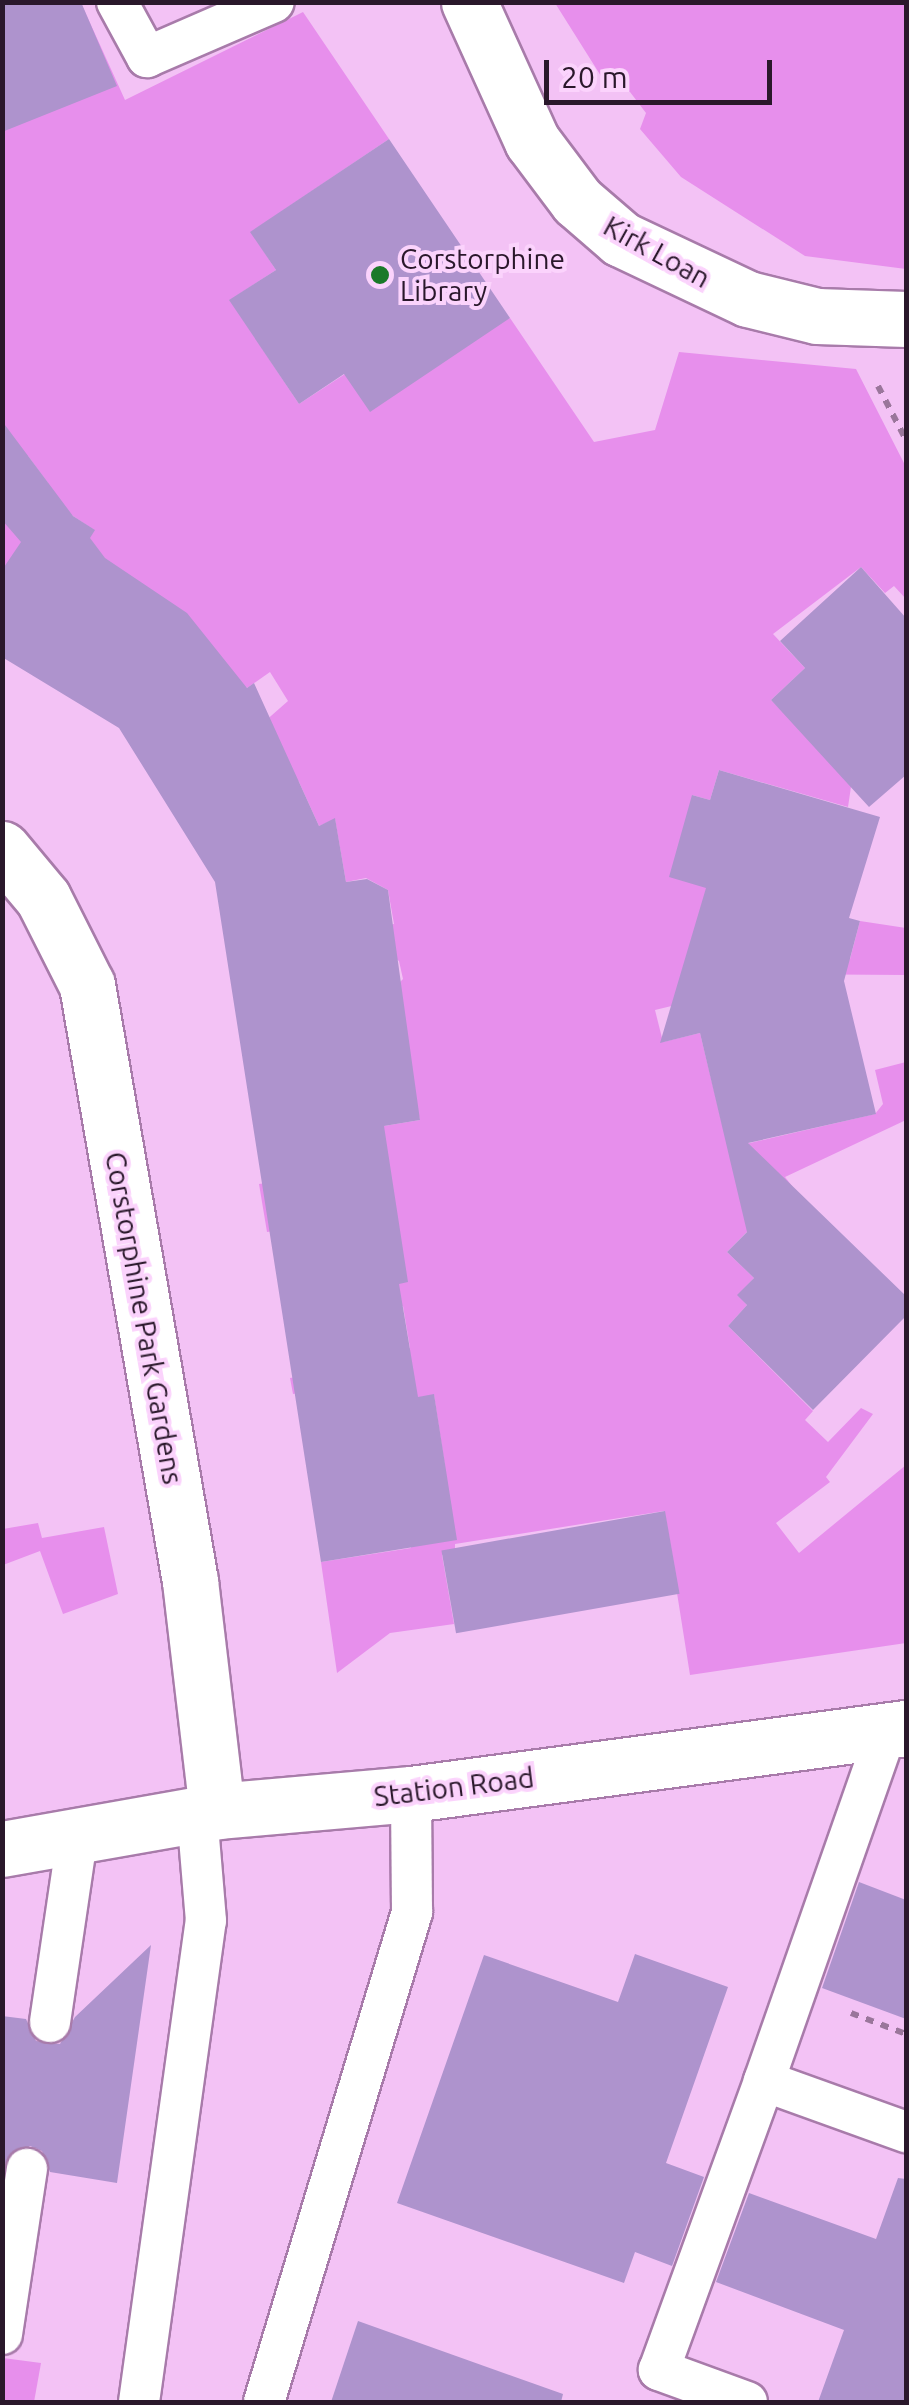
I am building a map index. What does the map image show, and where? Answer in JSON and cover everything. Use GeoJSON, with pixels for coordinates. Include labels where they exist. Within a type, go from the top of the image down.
{"type":"FeatureCollection","features":[{"type":"Feature","properties":{"kind":"street","name":"Kirk Loan"},"geometry":{"type":"LineString","coordinates":[[469,2],[532,141],[578,201],[621,239],[748,299],[817,316],[906,319]]}},
{"type":"Feature","properties":{"kind":"street","name":"Corstorphine Park Gardens"},"geometry":{"type":"LineString","coordinates":[[2,849],[43,898],[87,985],[190,1581],[207,1813]]}},
{"type":"Feature","properties":{"kind":"street","name":"Station Road"},"geometry":{"type":"LineString","coordinates":[[2,1849],[78,1832],[207,1813],[411,1794],[897,1729]]}},
{"type":"Feature","properties":{"kind":"lane"},"geometry":{"type":"LineString","coordinates":[[117,2],[147,57],[274,2]]}},
{"type":"Feature","properties":{"kind":"lane"},"geometry":{"type":"LineString","coordinates":[[748,2402],[659,2370],[897,1729]]}},
{"type":"Feature","properties":{"kind":"lane"},"geometry":{"type":"LineString","coordinates":[[264,2402],[412,1912],[411,1794]]}},
{"type":"Feature","properties":{"kind":"lane"},"geometry":{"type":"LineString","coordinates":[[139,2402],[206,1921],[207,1813]]}},
{"type":"Feature","properties":{"kind":"lane"},"geometry":{"type":"LineString","coordinates":[[50,2022],[78,1832]]}},
{"type":"Feature","properties":{"kind":"lane"},"geometry":{"type":"LineString","coordinates":[[764,2081],[906,2132]]}},
{"type":"Feature","properties":{"kind":"lane"},"geometry":{"type":"LineString","coordinates":[[2,2334],[27,2169]]}},
{"type":"Feature","properties":{"kind":"shaded area"},"geometry":{"type":"Polygon","coordinates":[[[81,3],[125,100],[303,12],[389,139],[251,232],[276,270],[230,300],[299,404],[345,374],[510,318],[594,442],[655,430],[679,352],[856,369],[906,467],[906,599],[894,586],[885,593],[861,567],[773,634],[805,668],[771,700],[852,780],[848,807],[719,770],[710,800],[692,795],[706,888],[850,959],[860,921],[906,928],[906,975],[748,974],[746,988],[655,1010],[663,1042],[700,1033],[728,1148],[875,1114],[883,1104],[875,1070],[906,1062],[906,1120],[785,1177],[792,1186],[727,1252],[754,1278],[738,1295],[747,1305],[728,1326],[813,1411],[805,1420],[828,1442],[861,1408],[873,1414],[826,1477],[830,1482],[776,1523],[799,1553],[906,1465],[906,1643],[690,1675],[664,1511],[455,1544],[455,1553],[442,1555],[454,1624],[390,1633],[337,1673],[321,1562],[411,1548],[401,1475],[445,1467],[434,1395],[389,1402],[386,1380],[293,1394],[290,1378],[379,1364],[410,1348],[403,1306],[372,1311],[396,1212],[267,1232],[259,1184],[364,1167],[360,1130],[420,1120],[389,993],[403,979],[399,961],[353,930],[394,924],[388,890],[366,878],[346,882],[335,819],[319,826],[299,782],[255,730],[288,701],[270,672],[247,688],[70,569],[94,530],[49,500],[3,572],[3,520],[48,483],[28,456],[3,476],[2,17],[81,3]]]}},
{"type":"Feature","properties":{"kind":"shaded area"},"geometry":{"type":"Polygon","coordinates":[[[555,3],[906,3],[906,269],[805,256],[681,177],[640,129],[646,113],[630,92],[611,92],[555,3]]]}},
{"type":"Feature","properties":{"kind":"shaded area"},"geometry":{"type":"Polygon","coordinates":[[[38,1523],[42,1538],[104,1527],[118,1594],[63,1614],[40,1551],[3,1565],[3,1529],[38,1523]]]}},
{"type":"Feature","properties":{"kind":"shaded area"},"geometry":{"type":"Polygon","coordinates":[[[3,2358],[41,2363],[34,2402],[3,2402],[3,2358]]]}},
{"type":"Feature","properties":{"kind":"building"},"geometry":{"type":"Polygon","coordinates":[[[2,2],[81,2],[117,86],[2,132],[2,2]]]}},
{"type":"Feature","properties":{"kind":"building"},"geometry":{"type":"Polygon","coordinates":[[[389,139],[510,318],[370,412],[344,374],[299,404],[229,300],[276,270],[250,232],[389,139]]]}},
{"type":"Feature","properties":{"kind":"building"},"geometry":{"type":"Polygon","coordinates":[[[2,421],[73,516],[95,530],[90,538],[105,558],[187,613],[247,688],[254,683],[319,826],[335,818],[346,882],[367,879],[388,890],[420,1120],[384,1126],[408,1282],[399,1284],[418,1397],[434,1394],[457,1540],[321,1562],[215,882],[119,728],[2,657],[2,570],[21,542],[2,520],[2,421]]]}},
{"type":"Feature","properties":{"kind":"building"},"geometry":{"type":"Polygon","coordinates":[[[861,567],[906,618],[906,775],[869,807],[771,700],[805,668],[780,641],[861,567]]]}},
{"type":"Feature","properties":{"kind":"building"},"geometry":{"type":"Polygon","coordinates":[[[719,770],[880,817],[849,918],[860,921],[844,981],[876,1114],[748,1143],[906,1296],[906,1316],[813,1410],[728,1326],[747,1305],[737,1295],[754,1278],[727,1252],[747,1232],[700,1033],[660,1043],[706,888],[669,877],[692,795],[710,800],[719,770]]]}},
{"type":"Feature","properties":{"kind":"building"},"geometry":{"type":"Polygon","coordinates":[[[665,1511],[680,1594],[456,1633],[441,1550],[665,1511]]]}},
{"type":"Feature","properties":{"kind":"building"},"geometry":{"type":"Polygon","coordinates":[[[859,1882],[906,1900],[906,2019],[822,1988],[859,1882]]]}},
{"type":"Feature","properties":{"kind":"building"},"geometry":{"type":"Polygon","coordinates":[[[151,1945],[117,2183],[50,2172],[42,2151],[30,2146],[2,2166],[2,2016],[26,2019],[36,2041],[60,2044],[75,2017],[151,1945]]]}},
{"type":"Feature","properties":{"kind":"building"},"geometry":{"type":"Polygon","coordinates":[[[635,1954],[728,1987],[666,2163],[704,2177],[672,2266],[635,2252],[624,2283],[397,2203],[484,1955],[618,2002],[635,1954]]]}},
{"type":"Feature","properties":{"kind":"building"},"geometry":{"type":"Polygon","coordinates":[[[898,2178],[906,2179],[906,2402],[818,2402],[844,2330],[716,2282],[749,2193],[876,2239],[898,2178]]]}},
{"type":"Feature","properties":{"kind":"building"},"geometry":{"type":"Polygon","coordinates":[[[358,2321],[563,2394],[561,2402],[331,2402],[358,2321]]]}},
{"type":"Feature","properties":{"kind":"place","name":"Corstorphine Library"},"geometry":{"type":"Point","coordinates":[380,275]}}]}
